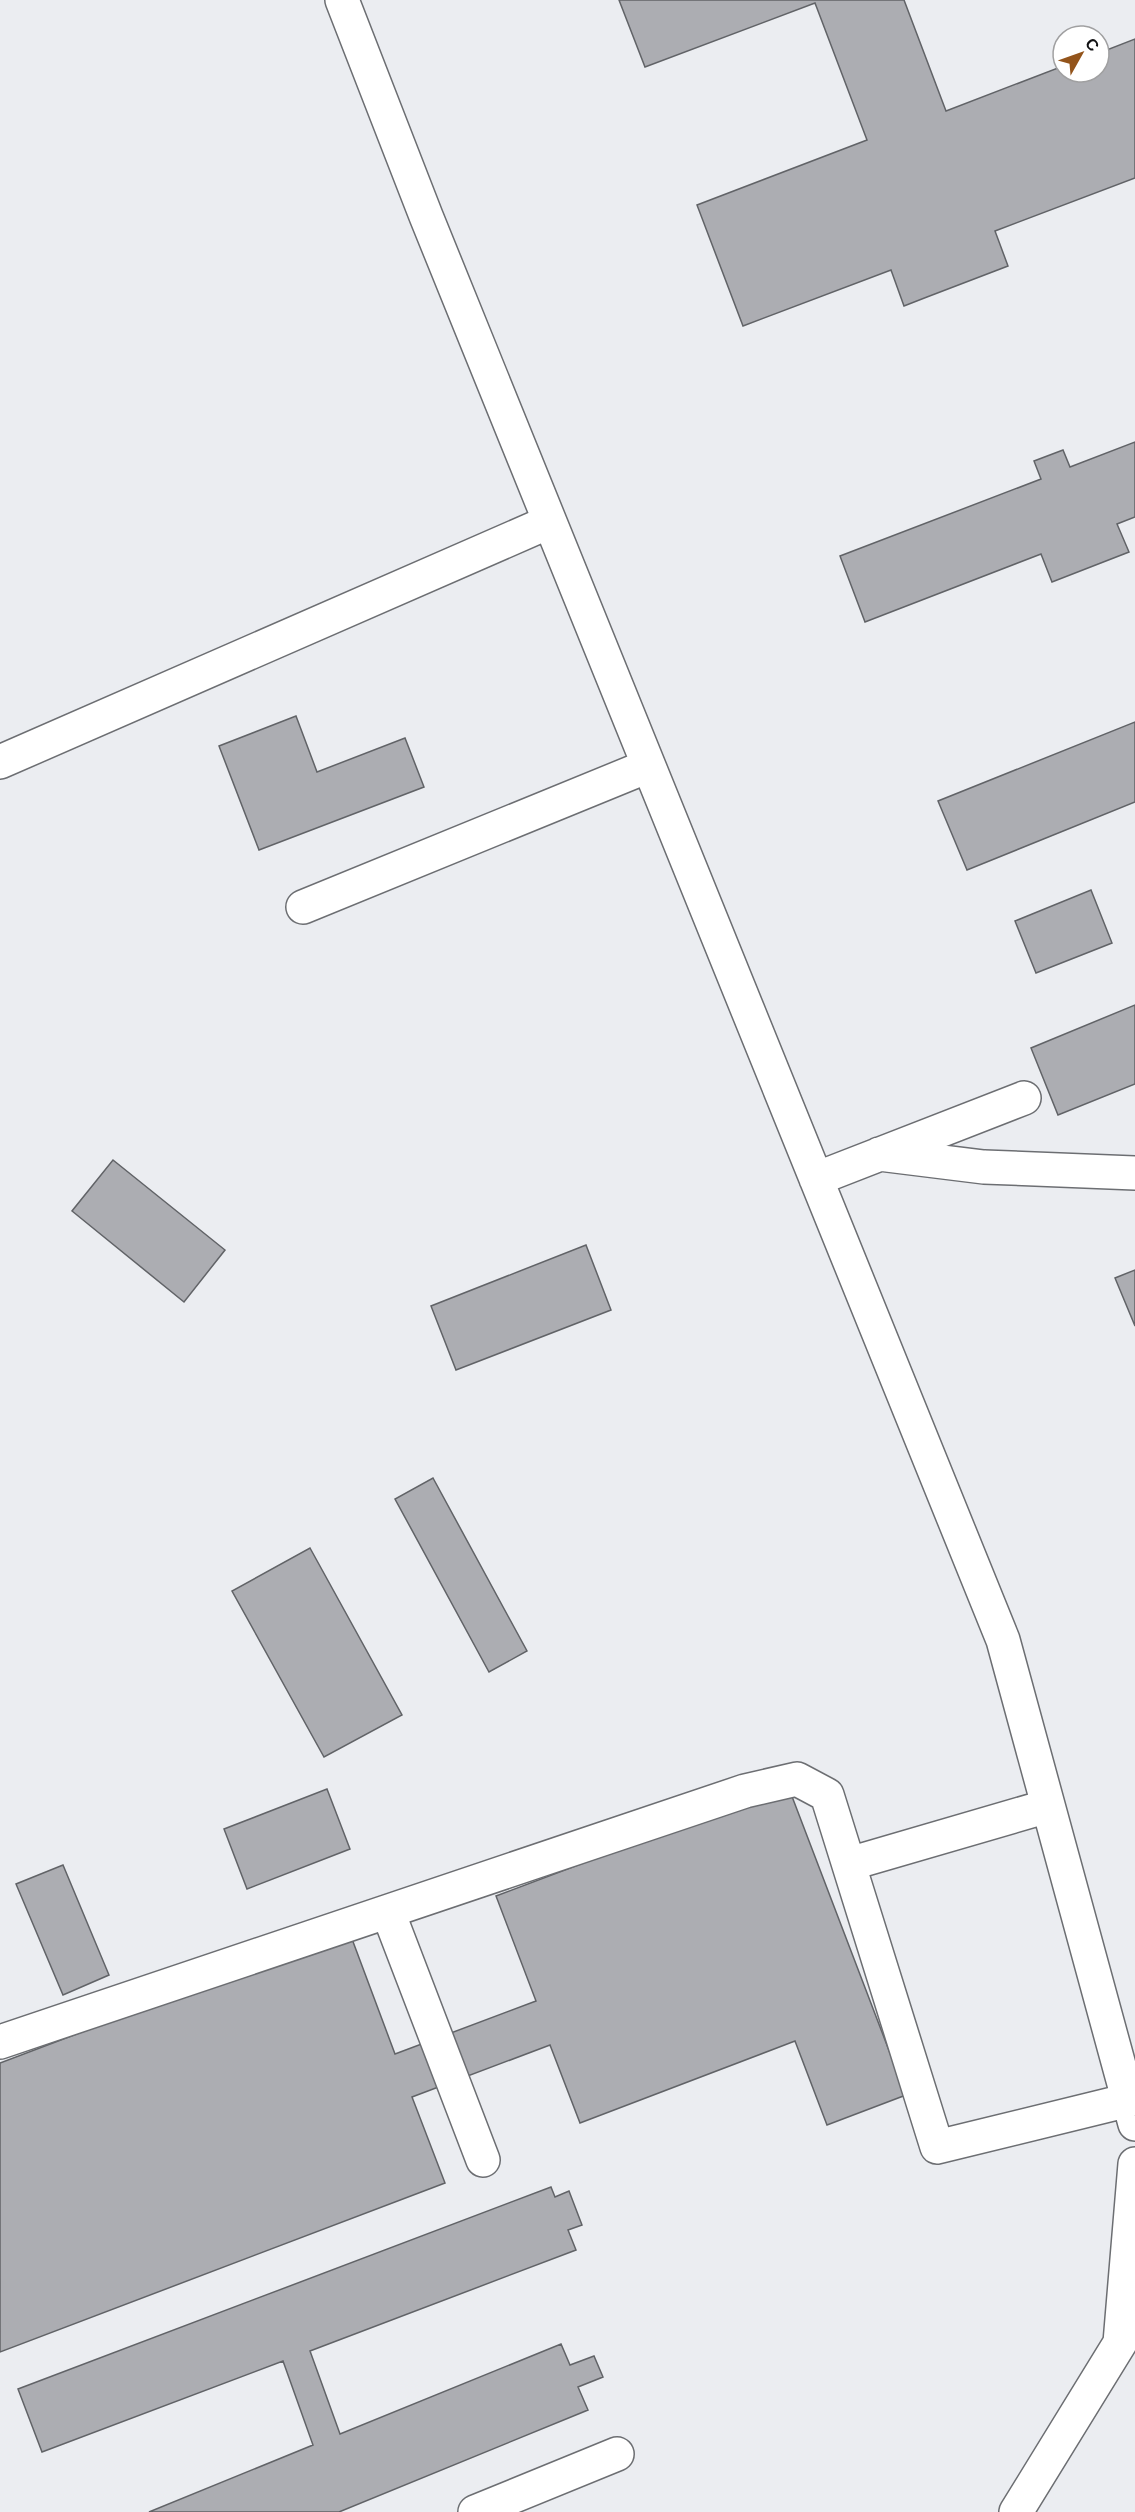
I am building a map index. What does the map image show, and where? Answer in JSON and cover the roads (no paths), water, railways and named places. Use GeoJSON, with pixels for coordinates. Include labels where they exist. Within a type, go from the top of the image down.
{"type":"FeatureCollection","features":[{"type":"Feature","properties":{"kind":"lane"},"geometry":{"type":"LineString","coordinates":[[0,2042],[745,1791],[797,1779],[827,1795],[937,2147],[1132,2112],[1003,1640],[549,522],[342,0]]}},
{"type":"Feature","properties":{"kind":"lane"},"geometry":{"type":"LineString","coordinates":[[0,762],[549,522]]}},
{"type":"Feature","properties":{"kind":"lane"},"geometry":{"type":"LineString","coordinates":[[303,907],[648,766]]}},
{"type":"Feature","properties":{"kind":"lane"},"geometry":{"type":"LineString","coordinates":[[816,1179],[1024,1098]]}},
{"type":"Feature","properties":{"kind":"lane"},"geometry":{"type":"LineString","coordinates":[[879,1154],[984,1167],[1135,1173]]}},
{"type":"Feature","properties":{"kind":"lane"},"geometry":{"type":"LineString","coordinates":[[849,1864],[1048,1806]]}},
{"type":"Feature","properties":{"kind":"lane"},"geometry":{"type":"LineString","coordinates":[[388,1911],[483,2160]]}},
{"type":"Feature","properties":{"kind":"lane"},"geometry":{"type":"LineString","coordinates":[[1016,2512],[1120,2343],[1135,2164]]}},
{"type":"Feature","properties":{"kind":"lane"},"geometry":{"type":"LineString","coordinates":[[475,2512],[617,2454]]}}]}
